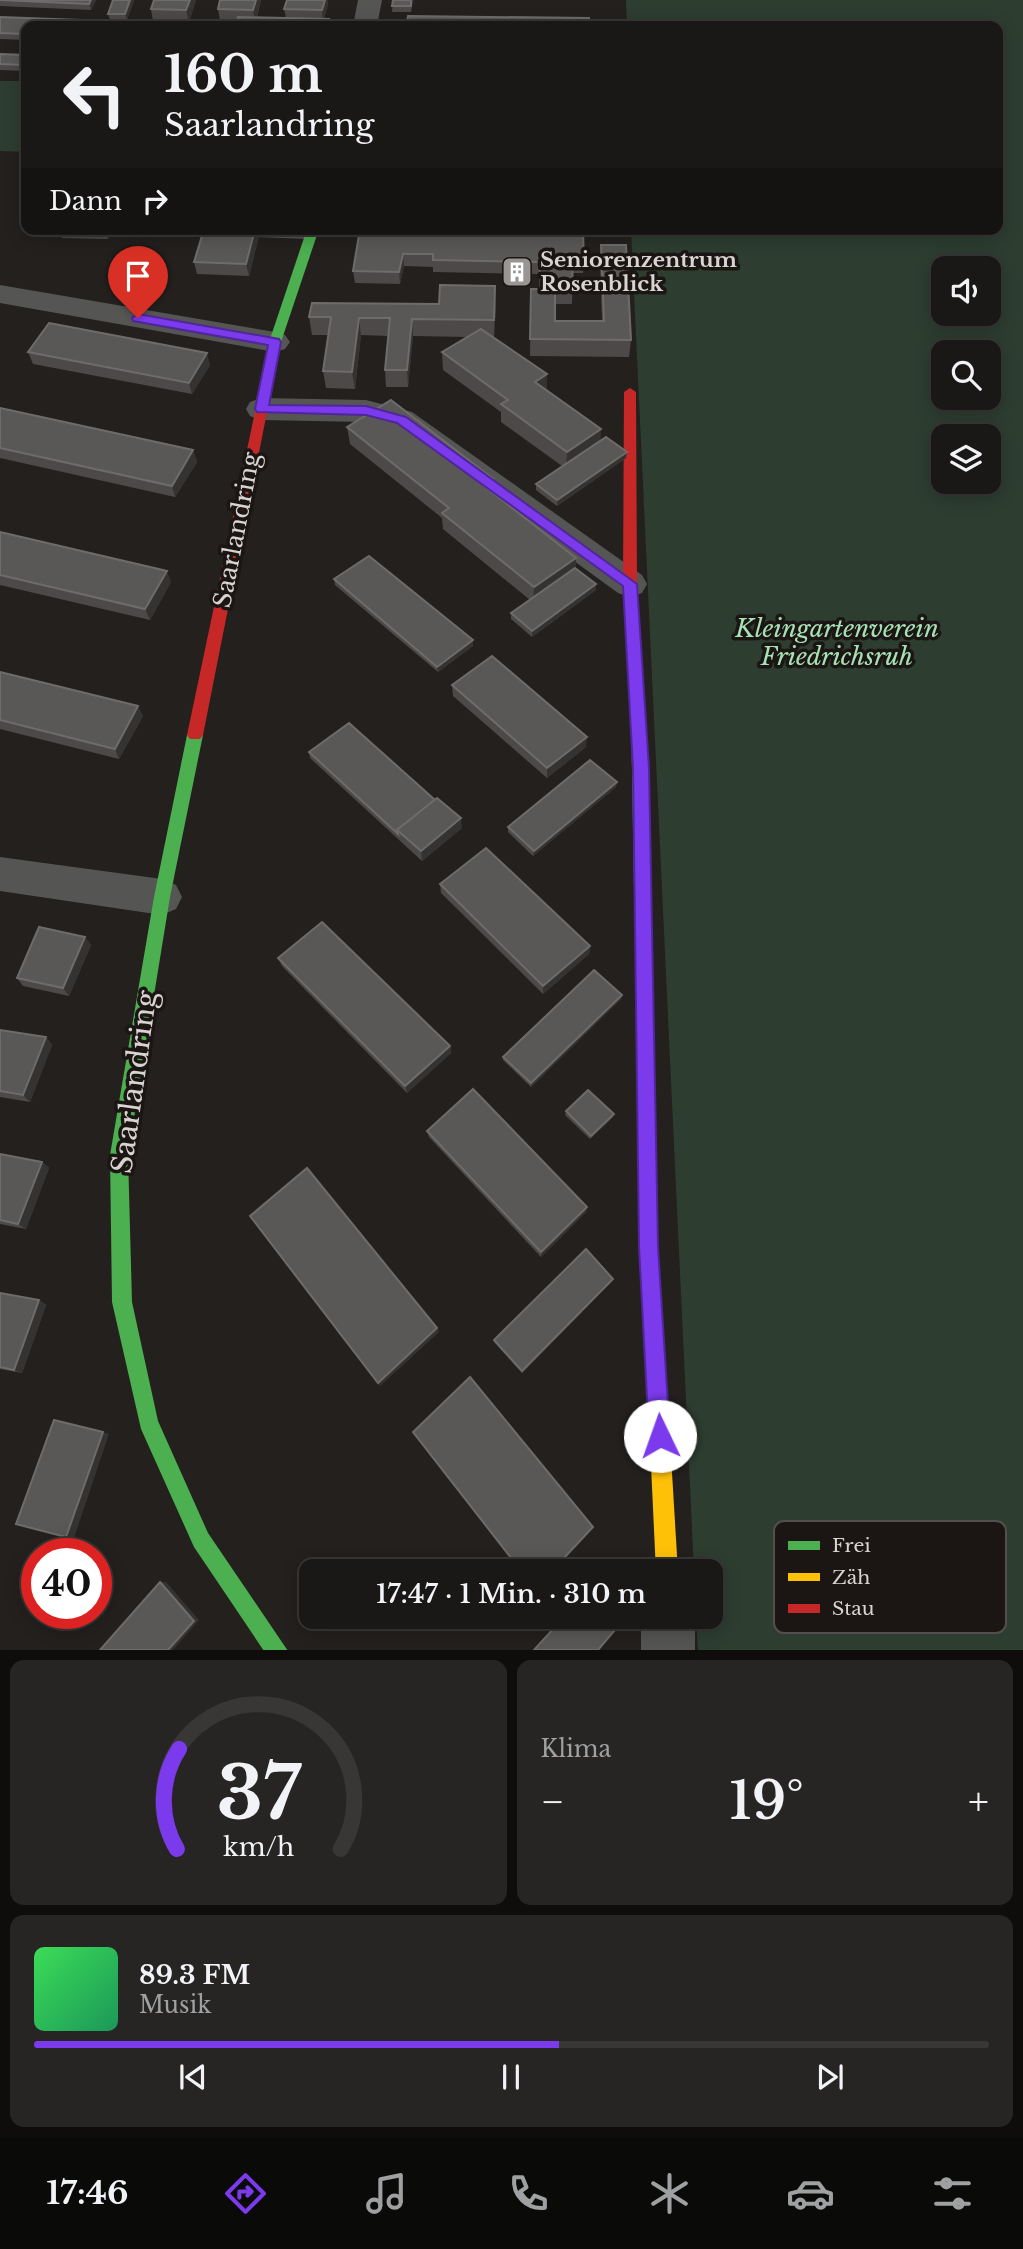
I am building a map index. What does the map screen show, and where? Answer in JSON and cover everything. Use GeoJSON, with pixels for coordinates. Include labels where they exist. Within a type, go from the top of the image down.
{"type":"FeatureCollection","features":[{"type":"Feature","properties":{"kind":"street"},"geometry":{"type":"LineString","coordinates":[[366,21],[370,0]]}},
{"type":"Feature","properties":{"kind":"street","name":"Saarlandring"},"geometry":{"type":"LineString","coordinates":[[277,1650],[201,1540],[148,1422],[122,1302],[119,1155],[162,897],[275,342],[294,307],[311,235]]}},
{"type":"Feature","properties":{"kind":"street"},"geometry":{"type":"LineString","coordinates":[[0,294],[275,342]]}},
{"type":"Feature","properties":{"kind":"street"},"geometry":{"type":"LineString","coordinates":[[630,392],[630,584],[641,768],[649,1247],[666,1559]]}},
{"type":"Feature","properties":{"kind":"street"},"geometry":{"type":"LineString","coordinates":[[261,409],[366,411],[401,420],[630,584]]}},
{"type":"Feature","properties":{"kind":"street"},"geometry":{"type":"LineString","coordinates":[[0,874],[162,897]]}},
{"type":"Feature","properties":{"kind":"street"},"geometry":{"type":"LineString","coordinates":[[668,1629],[668,1650]]}},
{"type":"Feature","properties":{"kind":"green space","name":"Kleingartenverein Friedrichsruh"},"geometry":{"type":"Polygon","coordinates":[[[626,0],[1023,0],[1023,1650],[698,1650],[697,1629],[723,1629],[723,1559],[693,1559],[631,235],[1003,235],[1003,21],[627,21],[626,0]]]}},
{"type":"Feature","properties":{"kind":"green space"},"geometry":{"type":"Polygon","coordinates":[[[0,81],[21,81],[21,152],[0,151],[0,81]]]}},
{"type":"Feature","properties":{"kind":"building"},"geometry":{"type":"Polygon","coordinates":[[[0,0],[91,0],[89,4],[0,0]]]}},
{"type":"Feature","properties":{"kind":"building"},"geometry":{"type":"Polygon","coordinates":[[[113,0],[130,0],[125,14],[108,14],[113,0]]]}},
{"type":"Feature","properties":{"kind":"building"},"geometry":{"type":"Polygon","coordinates":[[[154,0],[190,0],[186,10],[151,9],[154,0]]]}},
{"type":"Feature","properties":{"kind":"building"},"geometry":{"type":"Polygon","coordinates":[[[220,0],[256,0],[253,10],[218,9],[220,0]]]}},
{"type":"Feature","properties":{"kind":"building"},"geometry":{"type":"Polygon","coordinates":[[[287,0],[325,0],[322,10],[284,9],[287,0]]]}},
{"type":"Feature","properties":{"kind":"building"},"geometry":{"type":"Polygon","coordinates":[[[393,0],[411,0],[411,6],[392,6],[393,0]]]}},
{"type":"Feature","properties":{"kind":"building"},"geometry":{"type":"Polygon","coordinates":[[[408,16],[589,18],[589,21],[407,21],[408,16]]]}},
{"type":"Feature","properties":{"kind":"building"},"geometry":{"type":"Polygon","coordinates":[[[0,17],[80,20],[21,21],[21,34],[0,33],[0,17]]]}},
{"type":"Feature","properties":{"kind":"building"},"geometry":{"type":"Polygon","coordinates":[[[238,17],[329,19],[329,21],[237,21],[238,17]]]}},
{"type":"Feature","properties":{"kind":"building"},"geometry":{"type":"Polygon","coordinates":[[[0,54],[21,55],[21,65],[0,64],[0,54]]]}},
{"type":"Feature","properties":{"kind":"building"},"geometry":{"type":"Polygon","coordinates":[[[202,235],[253,235],[246,264],[194,262],[202,235]]]}},
{"type":"Feature","properties":{"kind":"building"},"geometry":{"type":"Polygon","coordinates":[[[359,235],[583,235],[584,261],[572,261],[573,292],[540,289],[540,262],[433,260],[433,254],[403,254],[399,272],[353,271],[359,235]]]}},
{"type":"Feature","properties":{"kind":"building"},"geometry":{"type":"Polygon","coordinates":[[[601,245],[626,245],[631,340],[530,339],[531,289],[555,289],[555,321],[604,321],[601,245]]]}},
{"type":"Feature","properties":{"kind":"building"},"geometry":{"type":"Polygon","coordinates":[[[440,285],[495,286],[494,320],[412,319],[407,370],[385,370],[390,318],[359,318],[352,372],[323,371],[331,317],[309,317],[312,303],[439,304],[440,285]]]}},
{"type":"Feature","properties":{"kind":"building"},"geometry":{"type":"Polygon","coordinates":[[[49,323],[207,353],[189,383],[28,352],[49,323]]]}},
{"type":"Feature","properties":{"kind":"building"},"geometry":{"type":"Polygon","coordinates":[[[481,329],[547,374],[535,382],[601,429],[567,452],[501,404],[508,400],[442,352],[481,329]]]}},
{"type":"Feature","properties":{"kind":"building"},"geometry":{"type":"Polygon","coordinates":[[[391,400],[493,479],[483,485],[576,558],[534,587],[442,513],[449,508],[347,427],[391,400]]]}},
{"type":"Feature","properties":{"kind":"building"},"geometry":{"type":"Polygon","coordinates":[[[0,408],[193,450],[172,486],[0,448],[0,408]]]}},
{"type":"Feature","properties":{"kind":"building"},"geometry":{"type":"Polygon","coordinates":[[[606,437],[627,452],[557,500],[536,484],[606,437]]]}},
{"type":"Feature","properties":{"kind":"building"},"geometry":{"type":"Polygon","coordinates":[[[0,532],[167,571],[145,609],[0,575],[0,532]]]}},
{"type":"Feature","properties":{"kind":"building"},"geometry":{"type":"Polygon","coordinates":[[[369,556],[473,640],[437,667],[334,579],[369,556]]]}},
{"type":"Feature","properties":{"kind":"building"},"geometry":{"type":"Polygon","coordinates":[[[575,568],[596,584],[532,631],[511,613],[575,568]]]}},
{"type":"Feature","properties":{"kind":"building"},"geometry":{"type":"Polygon","coordinates":[[[492,656],[587,737],[547,768],[452,685],[492,656]]]}},
{"type":"Feature","properties":{"kind":"building"},"geometry":{"type":"Polygon","coordinates":[[[0,672],[138,706],[115,749],[0,720],[0,672]]]}},
{"type":"Feature","properties":{"kind":"building"},"geometry":{"type":"Polygon","coordinates":[[[349,723],[435,800],[397,830],[398,834],[309,752],[349,723]]]}},
{"type":"Feature","properties":{"kind":"building"},"geometry":{"type":"Polygon","coordinates":[[[590,760],[617,782],[534,851],[508,827],[590,760]]]}},
{"type":"Feature","properties":{"kind":"building"},"geometry":{"type":"Polygon","coordinates":[[[437,798],[461,818],[421,851],[397,830],[437,798]]]}},
{"type":"Feature","properties":{"kind":"building"},"geometry":{"type":"Polygon","coordinates":[[[486,848],[590,946],[543,986],[440,884],[486,848]]]}},
{"type":"Feature","properties":{"kind":"building"},"geometry":{"type":"Polygon","coordinates":[[[322,922],[450,1046],[405,1086],[278,958],[322,922]]]}},
{"type":"Feature","properties":{"kind":"building"},"geometry":{"type":"Polygon","coordinates":[[[39,927],[85,937],[63,988],[17,978],[39,927]]]}},
{"type":"Feature","properties":{"kind":"building"},"geometry":{"type":"Polygon","coordinates":[[[594,970],[622,995],[531,1083],[503,1057],[594,970]]]}},
{"type":"Feature","properties":{"kind":"building"},"geometry":{"type":"Polygon","coordinates":[[[0,1030],[46,1037],[23,1095],[0,1091],[0,1030]]]}},
{"type":"Feature","properties":{"kind":"building"},"geometry":{"type":"Polygon","coordinates":[[[473,1089],[587,1207],[541,1252],[427,1131],[473,1089]]]}},
{"type":"Feature","properties":{"kind":"building"},"geometry":{"type":"Polygon","coordinates":[[[588,1090],[614,1114],[591,1136],[566,1111],[588,1090]]]}},
{"type":"Feature","properties":{"kind":"building"},"geometry":{"type":"Polygon","coordinates":[[[0,1154],[42,1162],[18,1224],[0,1220],[0,1154]]]}},
{"type":"Feature","properties":{"kind":"building"},"geometry":{"type":"Polygon","coordinates":[[[307,1168],[437,1328],[378,1383],[250,1216],[307,1168]]]}},
{"type":"Feature","properties":{"kind":"building"},"geometry":{"type":"Polygon","coordinates":[[[586,1249],[613,1279],[522,1371],[494,1340],[586,1249]]]}},
{"type":"Feature","properties":{"kind":"building"},"geometry":{"type":"Polygon","coordinates":[[[0,1293],[39,1300],[14,1370],[0,1367],[0,1293]]]}},
{"type":"Feature","properties":{"kind":"building"},"geometry":{"type":"Polygon","coordinates":[[[470,1377],[593,1527],[563,1559],[512,1559],[413,1432],[470,1377]]]}},
{"type":"Feature","properties":{"kind":"building"},"geometry":{"type":"Polygon","coordinates":[[[54,1420],[103,1432],[66,1537],[16,1524],[54,1420]]]}},
{"type":"Feature","properties":{"kind":"building"},"geometry":{"type":"Polygon","coordinates":[[[160,1582],[194,1621],[168,1650],[100,1650],[160,1582]]]}},
{"type":"Feature","properties":{"kind":"building"},"geometry":{"type":"Polygon","coordinates":[[[553,1629],[616,1629],[598,1650],[534,1650],[553,1629]]]}},
{"type":"Feature","properties":{"kind":"traffic: fast"},"geometry":{"type":"LineString","coordinates":[[262,407],[275,342],[311,235]]}},
{"type":"Feature","properties":{"kind":"traffic: fast"},"geometry":{"type":"LineString","coordinates":[[638,712],[649,1247],[659,1423]]}},
{"type":"Feature","properties":{"kind":"traffic: fast"},"geometry":{"type":"LineString","coordinates":[[195,735],[162,897],[119,1155],[122,1302],[148,1422],[201,1540],[276,1650]]}},
{"type":"Feature","properties":{"kind":"traffic: slow"},"geometry":{"type":"LineString","coordinates":[[659,1423],[666,1559]]}},
{"type":"Feature","properties":{"kind":"traffic: jam"},"geometry":{"type":"LineString","coordinates":[[630,392],[630,584],[638,712]]}},
{"type":"Feature","properties":{"kind":"traffic: jam"},"geometry":{"type":"LineString","coordinates":[[195,735],[262,407]]}},
{"type":"Feature","properties":{"kind":"place","name":"Seniorenzentrum Rosenblick"},"geometry":{"type":"Point","coordinates":[517,272]}},
{"type":"Feature","properties":{"kind":"route"},"geometry":{"type":"LineString","coordinates":[[138,318],[275,342],[261,409],[366,411],[401,420],[630,584],[641,768],[649,1247],[660,1436]]}}]}
